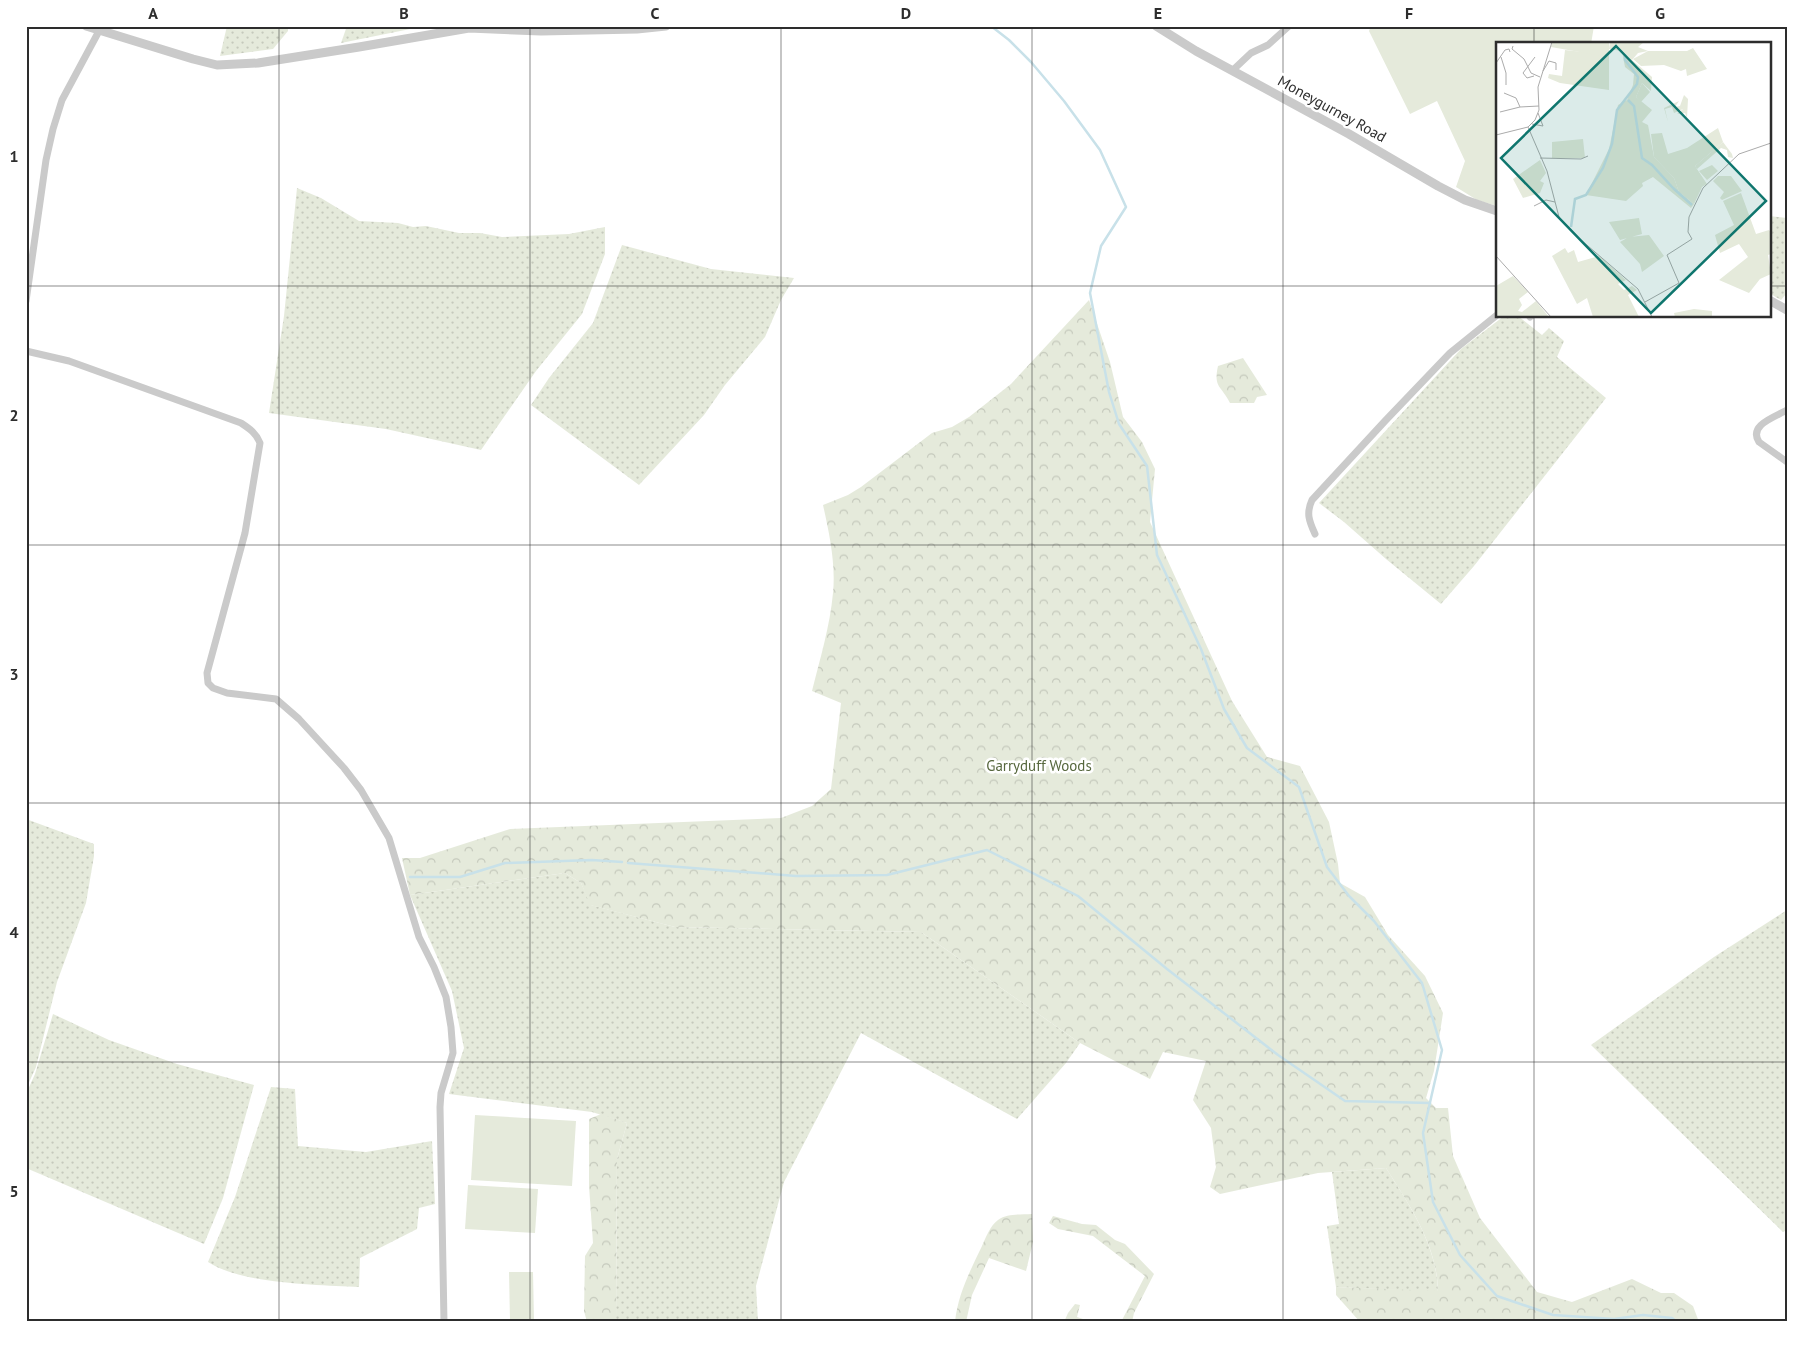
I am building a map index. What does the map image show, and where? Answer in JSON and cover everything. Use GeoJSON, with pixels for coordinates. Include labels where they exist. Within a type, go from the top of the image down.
{"type":"FeatureCollection","features":[{"type":"Feature","properties":{"kind":"street"},"geometry":{"type":"LineString","coordinates":[[86,26],[217,65],[264,62],[469,28],[541,31],[637,29],[666,26]]}},
{"type":"Feature","properties":{"kind":"street","name":"Moneygurney Road"},"geometry":{"type":"LineString","coordinates":[[1156,26],[1438,186],[1465,200],[1496,212]]}},
{"type":"Feature","properties":{"kind":"street"},"geometry":{"type":"LineString","coordinates":[[1233,70],[1251,53],[1268,45],[1290,26]]}},
{"type":"Feature","properties":{"kind":"street"},"geometry":{"type":"LineString","coordinates":[[26,301],[40,215],[46,160],[53,129],[62,100],[99,31]]}},
{"type":"Feature","properties":{"kind":"street"},"geometry":{"type":"LineString","coordinates":[[1770,301],[1787,310]]}},
{"type":"Feature","properties":{"kind":"street"},"geometry":{"type":"LineString","coordinates":[[1315,534],[1308,521],[1308,509],[1312,500],[1450,353],[1496,316]]}},
{"type":"Feature","properties":{"kind":"street"},"geometry":{"type":"LineString","coordinates":[[26,351],[69,361],[241,423],[254,431],[257,436],[260,443],[245,533],[207,673],[208,683],[213,688],[227,693],[276,699],[299,719],[344,768],[361,790],[389,838],[419,938],[434,967],[446,997],[453,1044],[453,1053],[441,1093],[440,1107],[444,1322]]}},
{"type":"Feature","properties":{"kind":"street"},"geometry":{"type":"LineString","coordinates":[[1787,410],[1759,426],[1756,434],[1759,442],[1787,462]]}},
{"type":"Feature","properties":{"kind":"green space"},"geometry":{"type":"Polygon","coordinates":[[[227,26],[288,26],[288,31],[273,49],[220,56],[227,26]]]}},
{"type":"Feature","properties":{"kind":"green space"},"geometry":{"type":"Polygon","coordinates":[[[347,26],[425,26],[341,43],[347,26]]]}},
{"type":"Feature","properties":{"kind":"green space"},"geometry":{"type":"Polygon","coordinates":[[[1371,26],[1594,26],[1591,42],[1496,42],[1496,206],[1477,200],[1456,187],[1465,161],[1437,101],[1410,114],[1369,31],[1371,26]]]}},
{"type":"Feature","properties":{"kind":"green space"},"geometry":{"type":"Polygon","coordinates":[[[297,188],[321,198],[359,221],[398,223],[413,227],[426,226],[459,233],[480,233],[502,237],[569,234],[605,227],[605,254],[582,314],[536,371],[481,450],[386,429],[269,413],[284,316],[297,188]]]}},
{"type":"Feature","properties":{"kind":"green space"},"geometry":{"type":"Polygon","coordinates":[[[1770,216],[1787,218],[1787,293],[1781,300],[1770,294],[1770,216]]]}},
{"type":"Feature","properties":{"kind":"green space"},"geometry":{"type":"Polygon","coordinates":[[[622,245],[711,269],[794,278],[781,300],[765,337],[725,385],[704,415],[639,485],[531,405],[549,378],[593,323],[622,245]]]}},
{"type":"Feature","properties":{"kind":"green space","name":"Garryduff Woods"},"geometry":{"type":"Polygon","coordinates":[[[1089,300],[1110,362],[1123,417],[1142,442],[1155,469],[1150,522],[1232,701],[1267,757],[1300,766],[1329,822],[1340,883],[1365,897],[1388,935],[1425,976],[1443,1013],[1434,1071],[1426,1098],[1436,1108],[1448,1108],[1453,1156],[1480,1218],[1537,1292],[1572,1302],[1632,1279],[1661,1293],[1674,1293],[1693,1306],[1699,1322],[1360,1322],[1336,1295],[1336,1287],[1438,1291],[1433,1258],[1421,1226],[1386,1168],[1318,1173],[1220,1194],[1210,1187],[1216,1167],[1211,1128],[1193,1100],[1206,1061],[1163,1052],[1150,1079],[1080,1043],[921,932],[675,927],[590,905],[581,883],[565,873],[410,895],[402,858],[420,858],[510,829],[781,818],[812,806],[831,789],[841,703],[812,691],[827,630],[834,582],[828,526],[823,505],[848,495],[861,487],[932,433],[952,427],[969,417],[1011,384],[1089,300]]]}},
{"type":"Feature","properties":{"kind":"green space"},"geometry":{"type":"Polygon","coordinates":[[[1501,318],[1521,318],[1542,335],[1549,328],[1564,341],[1557,357],[1606,398],[1474,566],[1441,604],[1319,503],[1461,349],[1501,318]]]}},
{"type":"Feature","properties":{"kind":"green space"},"geometry":{"type":"Polygon","coordinates":[[[1243,358],[1267,395],[1257,397],[1254,403],[1230,403],[1217,383],[1218,366],[1243,358]]]}},
{"type":"Feature","properties":{"kind":"green space"},"geometry":{"type":"Polygon","coordinates":[[[26,819],[94,844],[94,856],[86,903],[57,982],[36,1067],[26,1089],[26,819]]]}},
{"type":"Feature","properties":{"kind":"green space"},"geometry":{"type":"Polygon","coordinates":[[[565,873],[581,883],[591,905],[675,927],[921,932],[1080,1043],[1066,1063],[1017,1119],[861,1033],[784,1182],[756,1286],[758,1322],[616,1322],[617,1159],[627,1123],[592,1112],[449,1094],[464,1048],[452,991],[410,895],[565,873]]]}},
{"type":"Feature","properties":{"kind":"green space"},"geometry":{"type":"Polygon","coordinates":[[[1787,910],[1787,1230],[1783,1232],[1591,1045],[1714,957],[1787,910]]]}},
{"type":"Feature","properties":{"kind":"green space"},"geometry":{"type":"Polygon","coordinates":[[[53,1014],[109,1040],[177,1064],[254,1085],[223,1198],[204,1244],[26,1168],[26,1094],[35,1074],[53,1014]]]}},
{"type":"Feature","properties":{"kind":"green space"},"geometry":{"type":"Polygon","coordinates":[[[271,1087],[295,1089],[298,1146],[366,1152],[432,1141],[435,1204],[419,1208],[417,1229],[360,1258],[359,1287],[302,1284],[259,1279],[222,1269],[208,1262],[235,1197],[271,1087]]]}},
{"type":"Feature","properties":{"kind":"green space"},"geometry":{"type":"Polygon","coordinates":[[[601,1114],[627,1123],[617,1159],[616,1322],[587,1322],[584,1311],[585,1256],[593,1243],[589,1186],[589,1119],[601,1114]]]}},
{"type":"Feature","properties":{"kind":"green space"},"geometry":{"type":"Polygon","coordinates":[[[475,1115],[576,1121],[572,1186],[471,1180],[475,1115]]]}},
{"type":"Feature","properties":{"kind":"green space"},"geometry":{"type":"Polygon","coordinates":[[[1386,1168],[1421,1227],[1433,1258],[1438,1292],[1336,1287],[1327,1226],[1339,1224],[1332,1172],[1386,1168]]]}},
{"type":"Feature","properties":{"kind":"green space"},"geometry":{"type":"Polygon","coordinates":[[[468,1185],[538,1189],[535,1233],[465,1229],[468,1185]]]}},
{"type":"Feature","properties":{"kind":"green space"},"geometry":{"type":"Polygon","coordinates":[[[1032,1214],[1033,1242],[1026,1271],[989,1258],[972,1295],[966,1322],[955,1322],[965,1283],[993,1225],[1006,1216],[1032,1214]]]}},
{"type":"Feature","properties":{"kind":"green space"},"geometry":{"type":"Polygon","coordinates":[[[1053,1216],[1082,1224],[1096,1225],[1115,1240],[1125,1244],[1154,1274],[1134,1313],[1132,1322],[1121,1322],[1145,1276],[1093,1236],[1058,1229],[1049,1223],[1053,1216]]]}},
{"type":"Feature","properties":{"kind":"green space"},"geometry":{"type":"Polygon","coordinates":[[[509,1272],[533,1272],[534,1321],[510,1321],[509,1272]]]}},
{"type":"Feature","properties":{"kind":"green space"},"geometry":{"type":"Polygon","coordinates":[[[1075,1304],[1080,1305],[1077,1317],[1092,1322],[1064,1322],[1075,1304]]]}},
{"type":"Feature","properties":{"kind":"waterway"},"geometry":{"type":"LineString","coordinates":[[991,26],[1009,40],[1031,62],[1064,101],[1100,150],[1126,207],[1101,246],[1090,293],[1109,392],[1119,424],[1147,466],[1157,555],[1201,649],[1224,709],[1247,748],[1299,787],[1327,867],[1349,896],[1374,921],[1422,983],[1442,1050],[1423,1133],[1433,1202],[1460,1255],[1497,1296],[1553,1315],[1614,1319],[1643,1315],[1672,1318],[1677,1322]]}},
{"type":"Feature","properties":{"kind":"waterway"},"geometry":{"type":"LineString","coordinates":[[628,863],[796,876],[887,875],[987,850],[1078,896],[1167,969],[1278,1055],[1345,1101],[1430,1103]]}},
{"type":"Feature","properties":{"kind":"waterway"},"geometry":{"type":"LineString","coordinates":[[410,877],[460,877],[505,863],[592,860],[622,862]]}}]}
